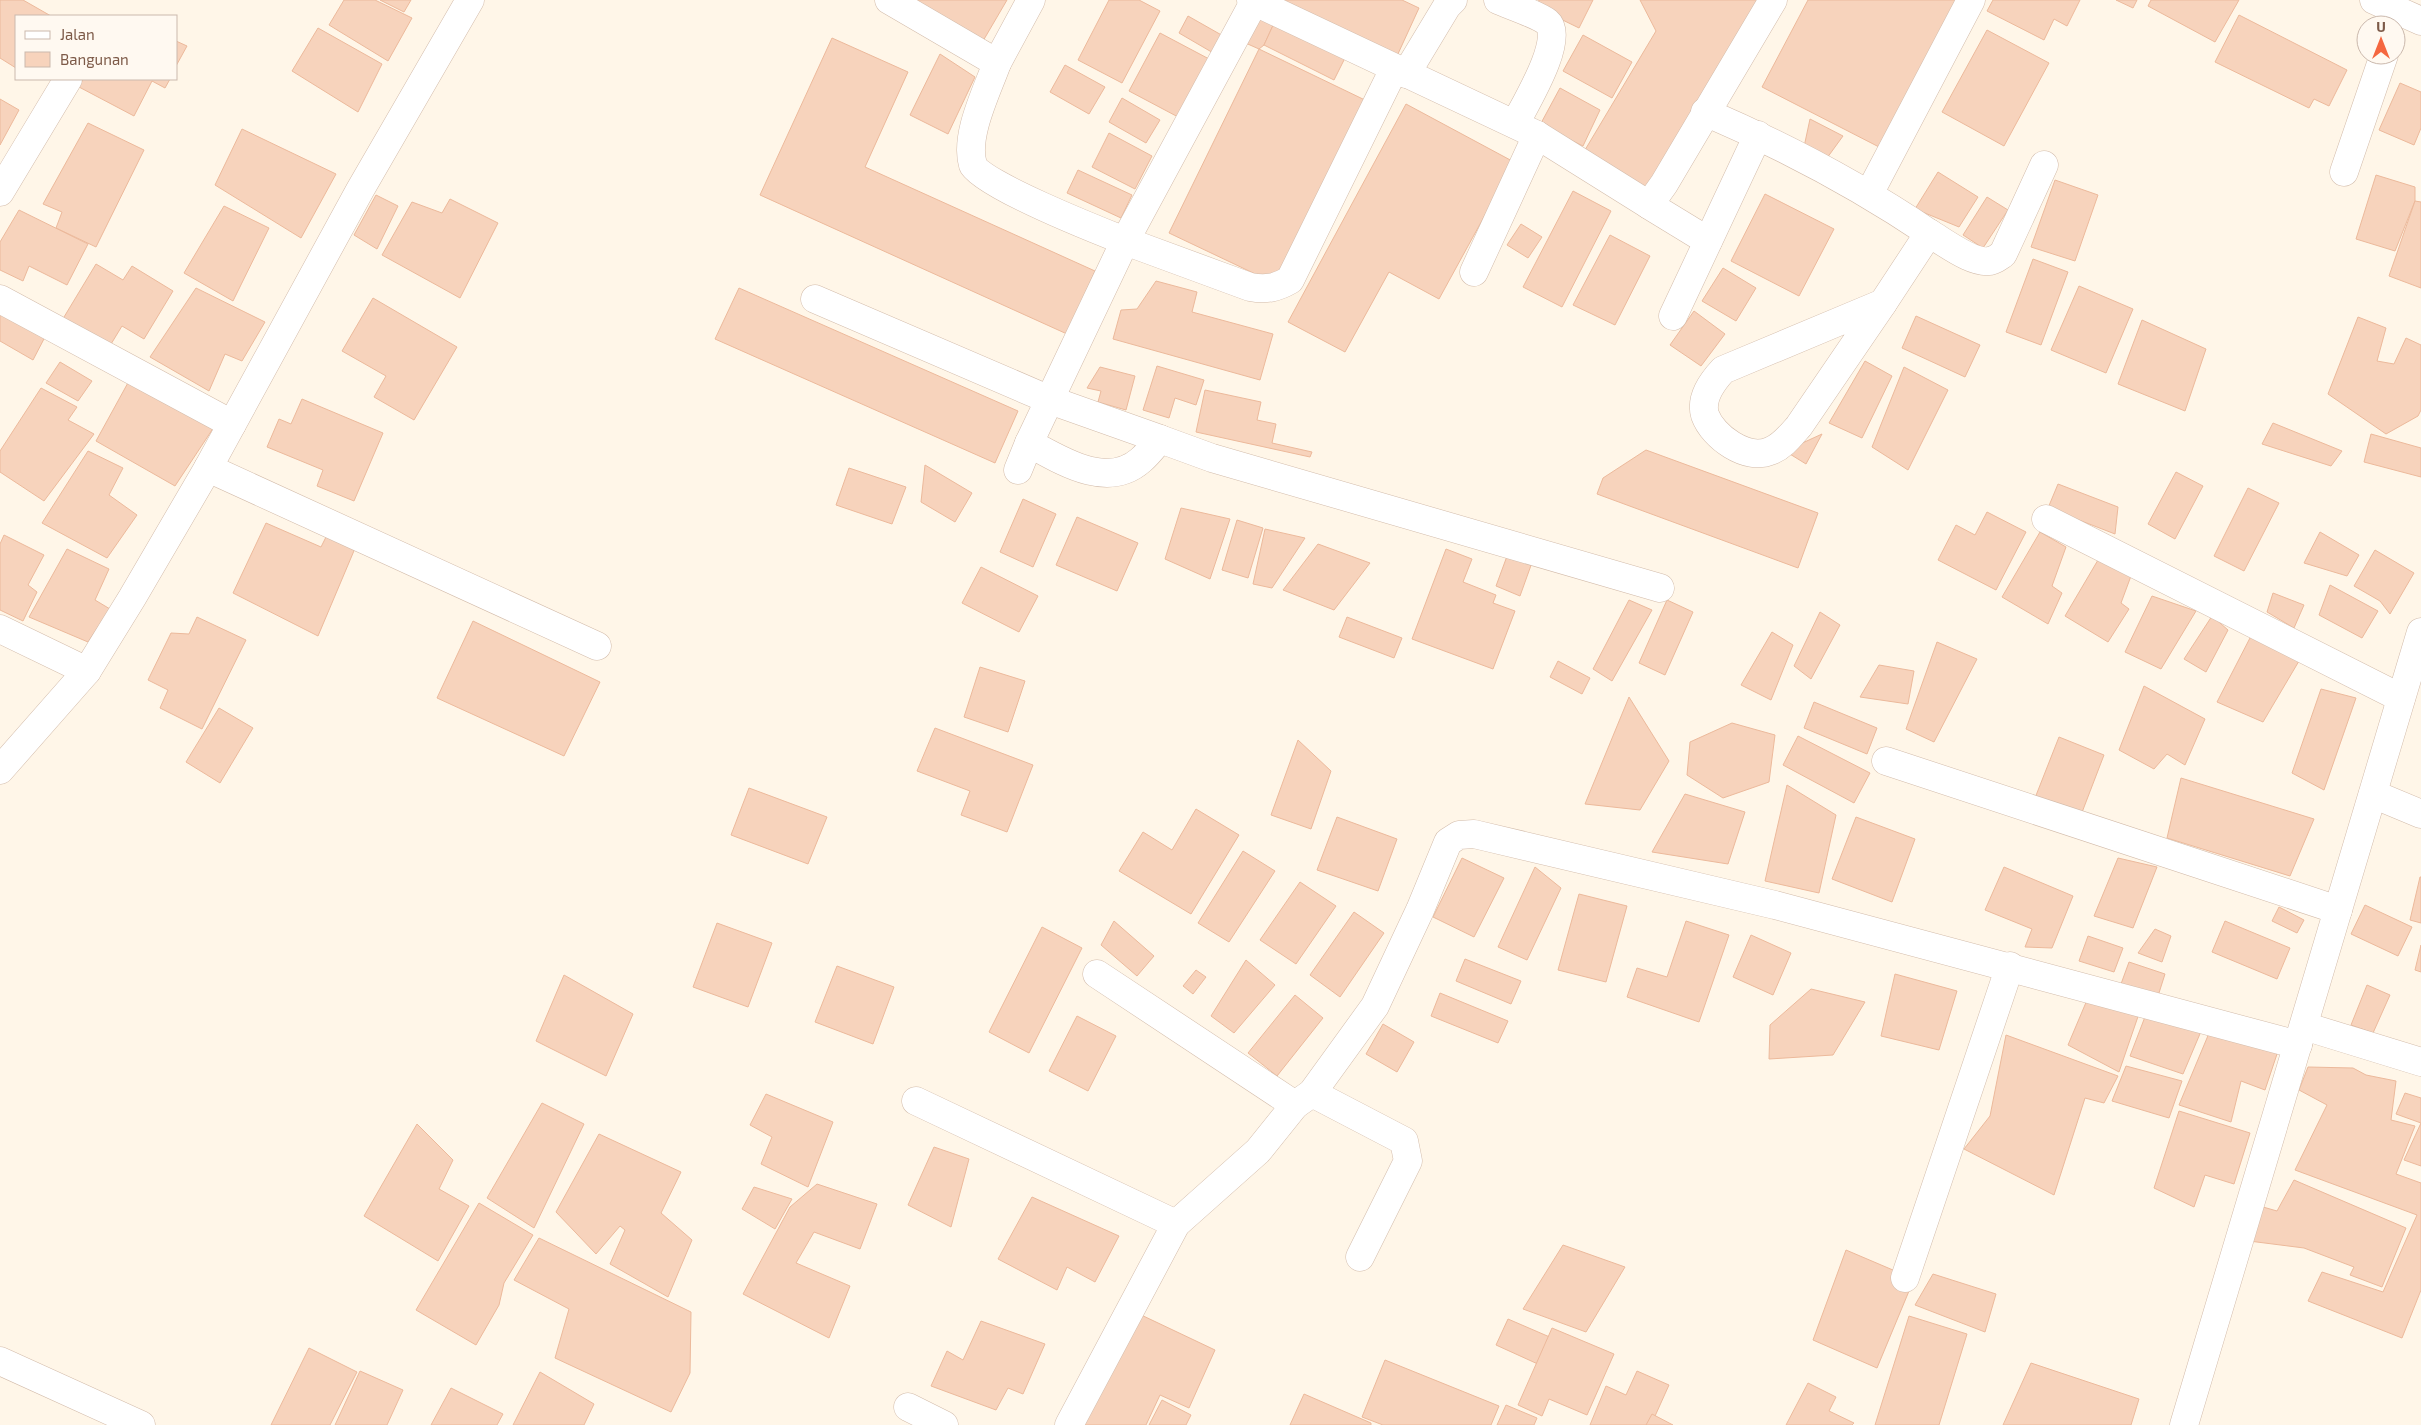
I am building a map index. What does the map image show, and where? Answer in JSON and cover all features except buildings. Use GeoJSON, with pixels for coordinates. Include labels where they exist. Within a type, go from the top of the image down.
{"type":"FeatureCollection","features":[{"type":"Feature","properties":{"kind":"street"},"geometry":{"type":"LineString","coordinates":[[0,770],[86,671],[208,468],[360,190],[470,0]]}},
{"type":"Feature","properties":{"kind":"street"},"geometry":{"type":"LineString","coordinates":[[889,0],[997,63]]}},
{"type":"Feature","properties":{"kind":"street"},"geometry":{"type":"LineString","coordinates":[[1031,0],[997,63],[973,133],[971,154],[973,168],[983,177],[1009,190],[1125,241],[1250,287],[1266,289],[1279,287],[1290,280],[1400,72],[1453,0]]}},
{"type":"Feature","properties":{"kind":"street"},"geometry":{"type":"LineString","coordinates":[[1474,272],[1526,129],[1552,45],[1552,31],[1548,22],[1498,0]]}},
{"type":"Feature","properties":{"kind":"street"},"geometry":{"type":"LineString","coordinates":[[1649,205],[1664,184],[1773,0]]}},
{"type":"Feature","properties":{"kind":"street"},"geometry":{"type":"LineString","coordinates":[[1869,194],[1972,0]]}},
{"type":"Feature","properties":{"kind":"street"},"geometry":{"type":"LineString","coordinates":[[1018,470],[1125,241],[1252,1],[1325,34],[1400,72],[1526,129],[1708,241]]}},
{"type":"Feature","properties":{"kind":"street"},"geometry":{"type":"LineString","coordinates":[[2344,172],[2381,65]]}},
{"type":"Feature","properties":{"kind":"street"},"geometry":{"type":"LineString","coordinates":[[0,192],[67,80]]}},
{"type":"Feature","properties":{"kind":"street"},"geometry":{"type":"LineString","coordinates":[[1705,112],[1758,135],[1869,194],[1929,233],[1969,257],[1980,261],[1992,261],[2003,254],[2044,165]]}},
{"type":"Feature","properties":{"kind":"street"},"geometry":{"type":"LineString","coordinates":[[1673,316],[1758,135]]}},
{"type":"Feature","properties":{"kind":"street"},"geometry":{"type":"LineString","coordinates":[[1883,303],[1812,331],[1723,370],[1711,382],[1706,397],[1705,414],[1714,430],[1733,446],[1755,455],[1771,451],[1786,440],[1799,426],[1883,303],[1929,233]]}},
{"type":"Feature","properties":{"kind":"street"},"geometry":{"type":"LineString","coordinates":[[0,299],[232,424]]}},
{"type":"Feature","properties":{"kind":"street"},"geometry":{"type":"LineString","coordinates":[[816,299],[1050,400],[1212,458],[1660,588]]}},
{"type":"Feature","properties":{"kind":"street"},"geometry":{"type":"LineString","coordinates":[[1029,443],[1066,464],[1088,471],[1110,473],[1127,468],[1141,460],[1160,439]]}},
{"type":"Feature","properties":{"kind":"street"},"geometry":{"type":"LineString","coordinates":[[208,468],[597,646]]}},
{"type":"Feature","properties":{"kind":"street"},"geometry":{"type":"LineString","coordinates":[[2046,519],[2401,698]]}},
{"type":"Feature","properties":{"kind":"street"},"geometry":{"type":"LineString","coordinates":[[0,629],[86,671]]}},
{"type":"Feature","properties":{"kind":"street"},"geometry":{"type":"LineString","coordinates":[[2184,1425],[2421,632]]}},
{"type":"Feature","properties":{"kind":"street"},"geometry":{"type":"LineString","coordinates":[[1886,762],[2338,910]]}},
{"type":"Feature","properties":{"kind":"street"},"geometry":{"type":"LineString","coordinates":[[2373,794],[2421,814]]}},
{"type":"Feature","properties":{"kind":"street"},"geometry":{"type":"LineString","coordinates":[[1069,1425],[1176,1224],[1258,1151],[1303,1099],[1375,1006],[1420,910],[1448,842],[1459,835],[1474,834],[1775,905],[2010,966],[2421,1062]]}},
{"type":"Feature","properties":{"kind":"street"},"geometry":{"type":"LineString","coordinates":[[1905,1278],[2010,966]]}},
{"type":"Feature","properties":{"kind":"street"},"geometry":{"type":"LineString","coordinates":[[1097,974],[1303,1099],[1404,1141],[1408,1160],[1360,1257]]}},
{"type":"Feature","properties":{"kind":"street"},"geometry":{"type":"LineString","coordinates":[[916,1101],[1176,1224]]}},
{"type":"Feature","properties":{"kind":"street"},"geometry":{"type":"LineString","coordinates":[[0,1361],[141,1425]]}},
{"type":"Feature","properties":{"kind":"street"},"geometry":{"type":"LineString","coordinates":[[908,1407],[944,1425]]}}]}
